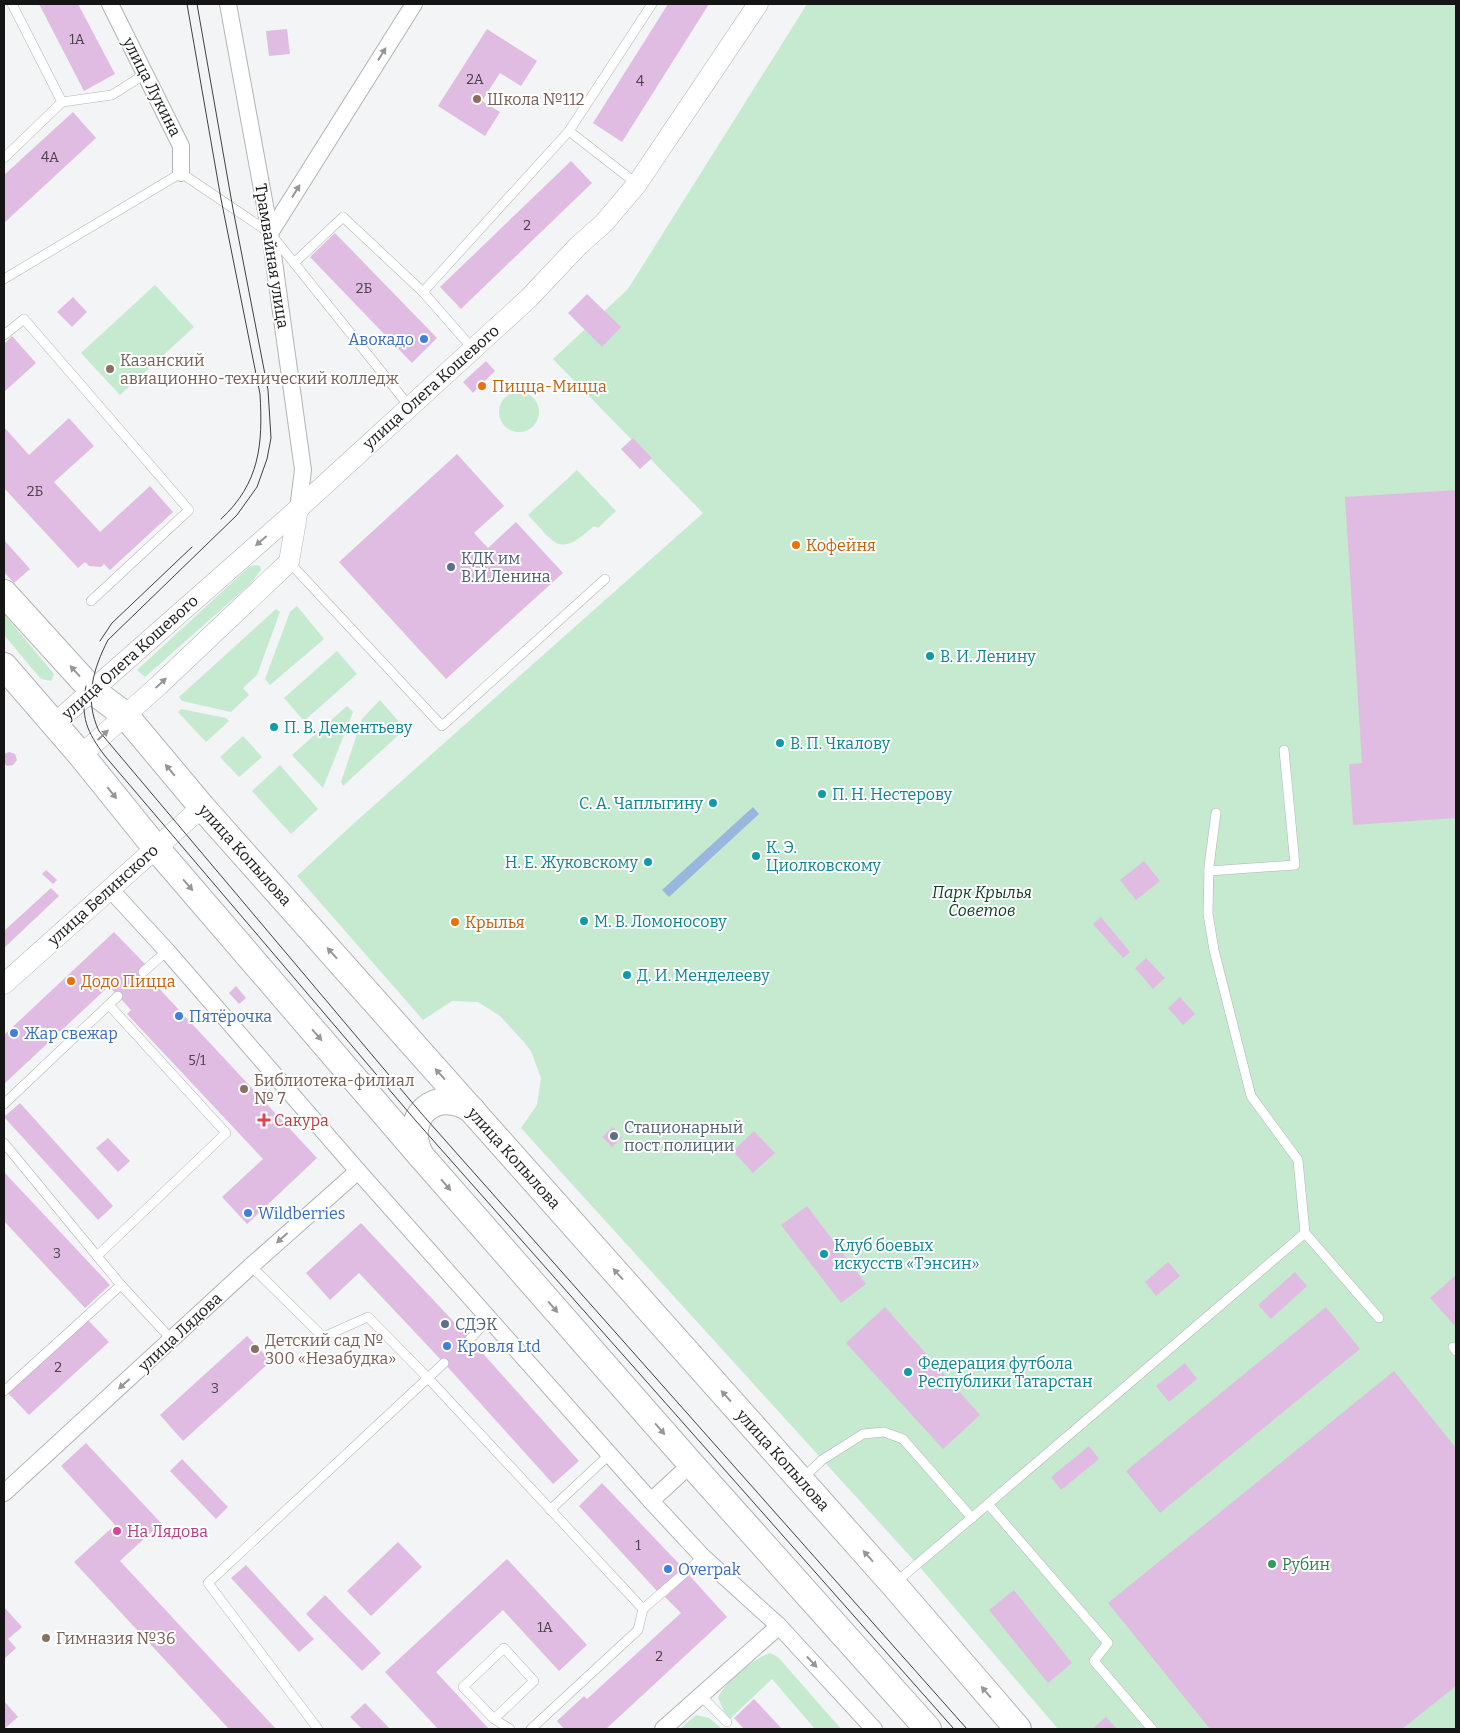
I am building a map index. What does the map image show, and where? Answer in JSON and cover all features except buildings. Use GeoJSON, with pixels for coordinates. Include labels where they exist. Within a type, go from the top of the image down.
{"type":"FeatureCollection","features":[{"type":"Feature","properties":{"kind":"main road","name":"улица Копылова"},"geometry":{"type":"LineString","coordinates":[[4,593],[93,691],[124,715],[202,807],[894,1585],[1018,1729]]}},
{"type":"Feature","properties":{"kind":"main road"},"geometry":{"type":"LineString","coordinates":[[4,666],[81,755],[156,848],[421,1156],[691,1464],[928,1729]]}},
{"type":"Feature","properties":{"kind":"main road"},"geometry":{"type":"LineString","coordinates":[[421,1156],[416,1146],[414,1135],[416,1121],[429,1105],[440,1101],[452,1100],[472,1110]]}},
{"type":"Feature","properties":{"kind":"street","name":"улица Лукина"},"geometry":{"type":"LineString","coordinates":[[110,4],[182,146],[180,173]]}},
{"type":"Feature","properties":{"kind":"street","name":"Трамвайная улица"},"geometry":{"type":"LineString","coordinates":[[228,4],[270,233],[303,470],[298,509]]}},
{"type":"Feature","properties":{"kind":"street"},"geometry":{"type":"LineString","coordinates":[[270,233],[414,4]]}},
{"type":"Feature","properties":{"kind":"street","name":"улица Олега Кошевого"},"geometry":{"type":"LineString","coordinates":[[54,724],[298,509],[528,298],[578,246],[604,223],[637,184],[758,4]]}},
{"type":"Feature","properties":{"kind":"street"},"geometry":{"type":"LineString","coordinates":[[81,755],[158,686],[289,562],[298,509]]}},
{"type":"Feature","properties":{"kind":"street","name":"улица Белинского"},"geometry":{"type":"LineString","coordinates":[[4,984],[202,807]]}},
{"type":"Feature","properties":{"kind":"street"},"geometry":{"type":"LineString","coordinates":[[110,889],[166,950],[358,1171],[651,1501],[704,1557],[779,1626],[874,1729]]}},
{"type":"Feature","properties":{"kind":"street","name":"улица Лядова"},"geometry":{"type":"LineString","coordinates":[[4,1493],[251,1266],[358,1171]]}},
{"type":"Feature","properties":{"kind":"street"},"geometry":{"type":"LineString","coordinates":[[651,1501],[691,1464]]}},
{"type":"Feature","properties":{"kind":"street"},"geometry":{"type":"LineString","coordinates":[[663,1729],[779,1626]]}},
{"type":"Feature","properties":{"kind":"lane"},"geometry":{"type":"LineString","coordinates":[[12,4],[62,102]]}},
{"type":"Feature","properties":{"kind":"lane"},"geometry":{"type":"LineString","coordinates":[[423,292],[569,131],[652,4]]}},
{"type":"Feature","properties":{"kind":"lane"},"geometry":{"type":"LineString","coordinates":[[4,158],[62,102],[112,95],[145,74]]}},
{"type":"Feature","properties":{"kind":"lane"},"geometry":{"type":"LineString","coordinates":[[569,131],[637,184]]}},
{"type":"Feature","properties":{"kind":"lane"},"geometry":{"type":"LineString","coordinates":[[4,279],[180,173],[270,233],[409,406]]}},
{"type":"Feature","properties":{"kind":"lane"},"geometry":{"type":"LineString","coordinates":[[294,263],[343,217],[423,292],[473,349]]}},
{"type":"Feature","properties":{"kind":"lane"},"geometry":{"type":"LineString","coordinates":[[4,335],[24,319],[189,510],[92,601]]}},
{"type":"Feature","properties":{"kind":"lane"},"geometry":{"type":"LineString","coordinates":[[289,562],[442,726],[605,579]]}},
{"type":"Feature","properties":{"kind":"lane"},"geometry":{"type":"LineString","coordinates":[[1209,871],[1295,865],[1284,750]]}},
{"type":"Feature","properties":{"kind":"lane"},"geometry":{"type":"LineString","coordinates":[[1216,813],[1209,871],[1208,914],[1214,950],[1251,1096],[1298,1160],[1305,1233],[1379,1318]]}},
{"type":"Feature","properties":{"kind":"lane"},"geometry":{"type":"LineString","coordinates":[[144,972],[166,950]]}},
{"type":"Feature","properties":{"kind":"lane"},"geometry":{"type":"LineString","coordinates":[[4,1104],[118,996]]}},
{"type":"Feature","properties":{"kind":"lane"},"geometry":{"type":"LineString","coordinates":[[97,1256],[226,1133],[109,1004]]}},
{"type":"Feature","properties":{"kind":"lane"},"geometry":{"type":"LineString","coordinates":[[4,1143],[121,1285],[172,1340]]}},
{"type":"Feature","properties":{"kind":"lane"},"geometry":{"type":"LineString","coordinates":[[894,1585],[1305,1233]]}},
{"type":"Feature","properties":{"kind":"lane"},"geometry":{"type":"LineString","coordinates":[[251,1266],[323,1336],[368,1317],[428,1378],[643,1610]]}},
{"type":"Feature","properties":{"kind":"lane"},"geometry":{"type":"LineString","coordinates":[[4,1391],[121,1285]]}},
{"type":"Feature","properties":{"kind":"lane"},"geometry":{"type":"LineString","coordinates":[[470,1339],[489,1319]]}},
{"type":"Feature","properties":{"kind":"lane"},"geometry":{"type":"LineString","coordinates":[[318,1729],[208,1583],[444,1363]]}},
{"type":"Feature","properties":{"kind":"lane"},"geometry":{"type":"LineString","coordinates":[[801,1480],[822,1460],[863,1434],[884,1432],[903,1439],[972,1518]]}},
{"type":"Feature","properties":{"kind":"lane"},"geometry":{"type":"LineString","coordinates":[[550,1510],[610,1454]]}},
{"type":"Feature","properties":{"kind":"lane"},"geometry":{"type":"LineString","coordinates":[[988,1504],[1108,1642],[1094,1660],[1152,1729]]}},
{"type":"Feature","properties":{"kind":"lane"},"geometry":{"type":"LineString","coordinates":[[531,1729],[638,1630],[643,1610],[704,1557]]}},
{"type":"Feature","properties":{"kind":"lane"},"geometry":{"type":"LineString","coordinates":[[494,1719],[534,1681],[504,1648],[463,1686],[494,1719],[510,1729]]}},
{"type":"Feature","properties":{"kind":"lane"},"geometry":{"type":"LineString","coordinates":[[700,1695],[727,1722]]}},
{"type":"Feature","properties":{"kind":"green space","name":"Парк Крылья Советов"},"geometry":{"type":"Polygon","coordinates":[[[807,4],[1456,4],[1456,1729],[1058,1729],[918,1565],[521,1128],[537,1105],[541,1078],[531,1051],[523,1041],[500,1016],[478,1002],[452,1001],[423,1020],[297,876],[703,513],[553,359],[628,289],[807,4]]]}},
{"type":"Feature","properties":{"kind":"green space"},"geometry":{"type":"Polygon","coordinates":[[[155,285],[194,327],[120,395],[81,353],[155,285]]]}},
{"type":"Feature","properties":{"kind":"green space"},"geometry":{"type":"Polygon","coordinates":[[[519,392],[533,398],[539,412],[533,426],[519,432],[505,426],[499,412],[505,398],[519,392]]]}},
{"type":"Feature","properties":{"kind":"green space"},"geometry":{"type":"Polygon","coordinates":[[[577,470],[616,511],[598,528],[594,526],[573,542],[558,544],[545,534],[528,515],[577,470]]]}},
{"type":"Feature","properties":{"kind":"green space"},"geometry":{"type":"Polygon","coordinates":[[[260,566],[261,570],[250,584],[145,677],[137,670],[249,567],[260,566]]]}},
{"type":"Feature","properties":{"kind":"green space"},"geometry":{"type":"Polygon","coordinates":[[[297,606],[324,639],[270,685],[265,679],[290,612],[297,606]]]}},
{"type":"Feature","properties":{"kind":"green space"},"geometry":{"type":"Polygon","coordinates":[[[276,609],[280,612],[257,675],[243,688],[249,695],[231,712],[182,701],[179,697],[276,609]]]}},
{"type":"Feature","properties":{"kind":"green space"},"geometry":{"type":"Polygon","coordinates":[[[4,614],[54,674],[51,681],[41,679],[4,635],[4,614]]]}},
{"type":"Feature","properties":{"kind":"green space"},"geometry":{"type":"Polygon","coordinates":[[[337,651],[357,674],[304,721],[284,698],[337,651]]]}},
{"type":"Feature","properties":{"kind":"green space"},"geometry":{"type":"Polygon","coordinates":[[[380,700],[405,729],[343,786],[341,782],[362,719],[380,700]]]}},
{"type":"Feature","properties":{"kind":"green space"},"geometry":{"type":"Polygon","coordinates":[[[347,706],[353,712],[323,788],[292,755],[347,706]]]}},
{"type":"Feature","properties":{"kind":"green space"},"geometry":{"type":"Polygon","coordinates":[[[181,709],[226,718],[229,721],[206,742],[178,712],[181,709]]]}},
{"type":"Feature","properties":{"kind":"green space"},"geometry":{"type":"Polygon","coordinates":[[[243,736],[262,757],[239,777],[220,757],[243,736]]]}},
{"type":"Feature","properties":{"kind":"green space"},"geometry":{"type":"Polygon","coordinates":[[[280,765],[318,809],[291,834],[252,791],[280,765]]]}},
{"type":"Feature","properties":{"kind":"green space"},"geometry":{"type":"Polygon","coordinates":[[[770,1653],[778,1657],[841,1729],[815,1729],[772,1679],[730,1719],[718,1698],[727,1685],[740,1672],[756,1660],[770,1653]]]}},
{"type":"Feature","properties":{"kind":"green space"},"geometry":{"type":"Polygon","coordinates":[[[696,1715],[709,1718],[721,1728],[680,1729],[696,1715]]]}},
{"type":"Feature","properties":{"kind":"water"},"geometry":{"type":"Polygon","coordinates":[[[753,807],[759,814],[669,897],[662,890],[753,807]]]}},
{"type":"Feature","properties":{"kind":"tram line"},"geometry":{"type":"LineString","coordinates":[[187,4],[221,199],[260,394],[261,430],[256,462],[244,491],[221,519]]}},
{"type":"Feature","properties":{"kind":"tram line"},"geometry":{"type":"LineString","coordinates":[[197,4],[233,209],[268,390],[271,438],[267,459],[257,487],[237,515],[108,640],[98,662],[92,685],[92,708],[99,731],[421,1113],[967,1729]]}},
{"type":"Feature","properties":{"kind":"tram line"},"geometry":{"type":"LineString","coordinates":[[100,641],[112,623],[192,547]]}},
{"type":"Feature","properties":{"kind":"tram line"},"geometry":{"type":"LineString","coordinates":[[86,686],[84,697],[86,724],[105,756],[416,1121],[954,1729]]}},
{"type":"Feature","properties":{"kind":"place","name":"Школа №112"},"geometry":{"type":"Point","coordinates":[477,99]}},
{"type":"Feature","properties":{"kind":"place","name":"Авокадо"},"geometry":{"type":"Point","coordinates":[424,339]}},
{"type":"Feature","properties":{"kind":"place","name":"Казанский авиационно-технический колледж"},"geometry":{"type":"Point","coordinates":[110,369]}},
{"type":"Feature","properties":{"kind":"place","name":"Пицца-Мицца"},"geometry":{"type":"Point","coordinates":[482,386]}},
{"type":"Feature","properties":{"kind":"place","name":"Кофейня"},"geometry":{"type":"Point","coordinates":[796,545]}},
{"type":"Feature","properties":{"kind":"place","name":"КДК им В.И.Ленина"},"geometry":{"type":"Point","coordinates":[451,567]}},
{"type":"Feature","properties":{"kind":"place","name":"В. И. Ленину"},"geometry":{"type":"Point","coordinates":[930,656]}},
{"type":"Feature","properties":{"kind":"place","name":"П. В. Дементьеву"},"geometry":{"type":"Point","coordinates":[274,727]}},
{"type":"Feature","properties":{"kind":"place","name":"В. П. Чкалову"},"geometry":{"type":"Point","coordinates":[780,743]}},
{"type":"Feature","properties":{"kind":"place","name":"П. Н. Нестерову"},"geometry":{"type":"Point","coordinates":[822,794]}},
{"type":"Feature","properties":{"kind":"place","name":"С. А. Чаплыгину"},"geometry":{"type":"Point","coordinates":[713,803]}},
{"type":"Feature","properties":{"kind":"place","name":"К. Э. Циолковскому"},"geometry":{"type":"Point","coordinates":[756,856]}},
{"type":"Feature","properties":{"kind":"place","name":"Н. Е. Жуковскому"},"geometry":{"type":"Point","coordinates":[648,862]}},
{"type":"Feature","properties":{"kind":"place","name":"М. В. Ломоносову"},"geometry":{"type":"Point","coordinates":[584,921]}},
{"type":"Feature","properties":{"kind":"place","name":"Крылья"},"geometry":{"type":"Point","coordinates":[455,922]}},
{"type":"Feature","properties":{"kind":"place","name":"Д. И. Менделееву"},"geometry":{"type":"Point","coordinates":[627,975]}},
{"type":"Feature","properties":{"kind":"place","name":"Додо Пицца"},"geometry":{"type":"Point","coordinates":[71,981]}},
{"type":"Feature","properties":{"kind":"place","name":"Пятёрочка"},"geometry":{"type":"Point","coordinates":[179,1016]}},
{"type":"Feature","properties":{"kind":"place","name":"Жар свежар"},"geometry":{"type":"Point","coordinates":[14,1033]}},
{"type":"Feature","properties":{"kind":"place","name":"Библиотека-филиал № 7"},"geometry":{"type":"Point","coordinates":[244,1089]}},
{"type":"Feature","properties":{"kind":"place","name":"Сакура"},"geometry":{"type":"Point","coordinates":[264,1120]}},
{"type":"Feature","properties":{"kind":"place","name":"Стационарный пост полиции"},"geometry":{"type":"Point","coordinates":[614,1136]}},
{"type":"Feature","properties":{"kind":"place","name":"Wildberries"},"geometry":{"type":"Point","coordinates":[248,1213]}},
{"type":"Feature","properties":{"kind":"place","name":"Клуб боевых искусств «Тэнсин»"},"geometry":{"type":"Point","coordinates":[824,1254]}},
{"type":"Feature","properties":{"kind":"place","name":"СДЭК"},"geometry":{"type":"Point","coordinates":[445,1324]}},
{"type":"Feature","properties":{"kind":"place","name":"Кровля Ltd"},"geometry":{"type":"Point","coordinates":[447,1346]}},
{"type":"Feature","properties":{"kind":"place","name":"Детский сад № 300 «Незабудка»"},"geometry":{"type":"Point","coordinates":[255,1349]}},
{"type":"Feature","properties":{"kind":"place","name":"Федерация футбола Республики Татарстан"},"geometry":{"type":"Point","coordinates":[908,1372]}},
{"type":"Feature","properties":{"kind":"place","name":"На Лядова"},"geometry":{"type":"Point","coordinates":[117,1531]}},
{"type":"Feature","properties":{"kind":"place","name":"Рубин"},"geometry":{"type":"Point","coordinates":[1272,1564]}},
{"type":"Feature","properties":{"kind":"place","name":"Overpak"},"geometry":{"type":"Point","coordinates":[668,1569]}},
{"type":"Feature","properties":{"kind":"place","name":"Гимназия №36"},"geometry":{"type":"Point","coordinates":[46,1638]}}]}
